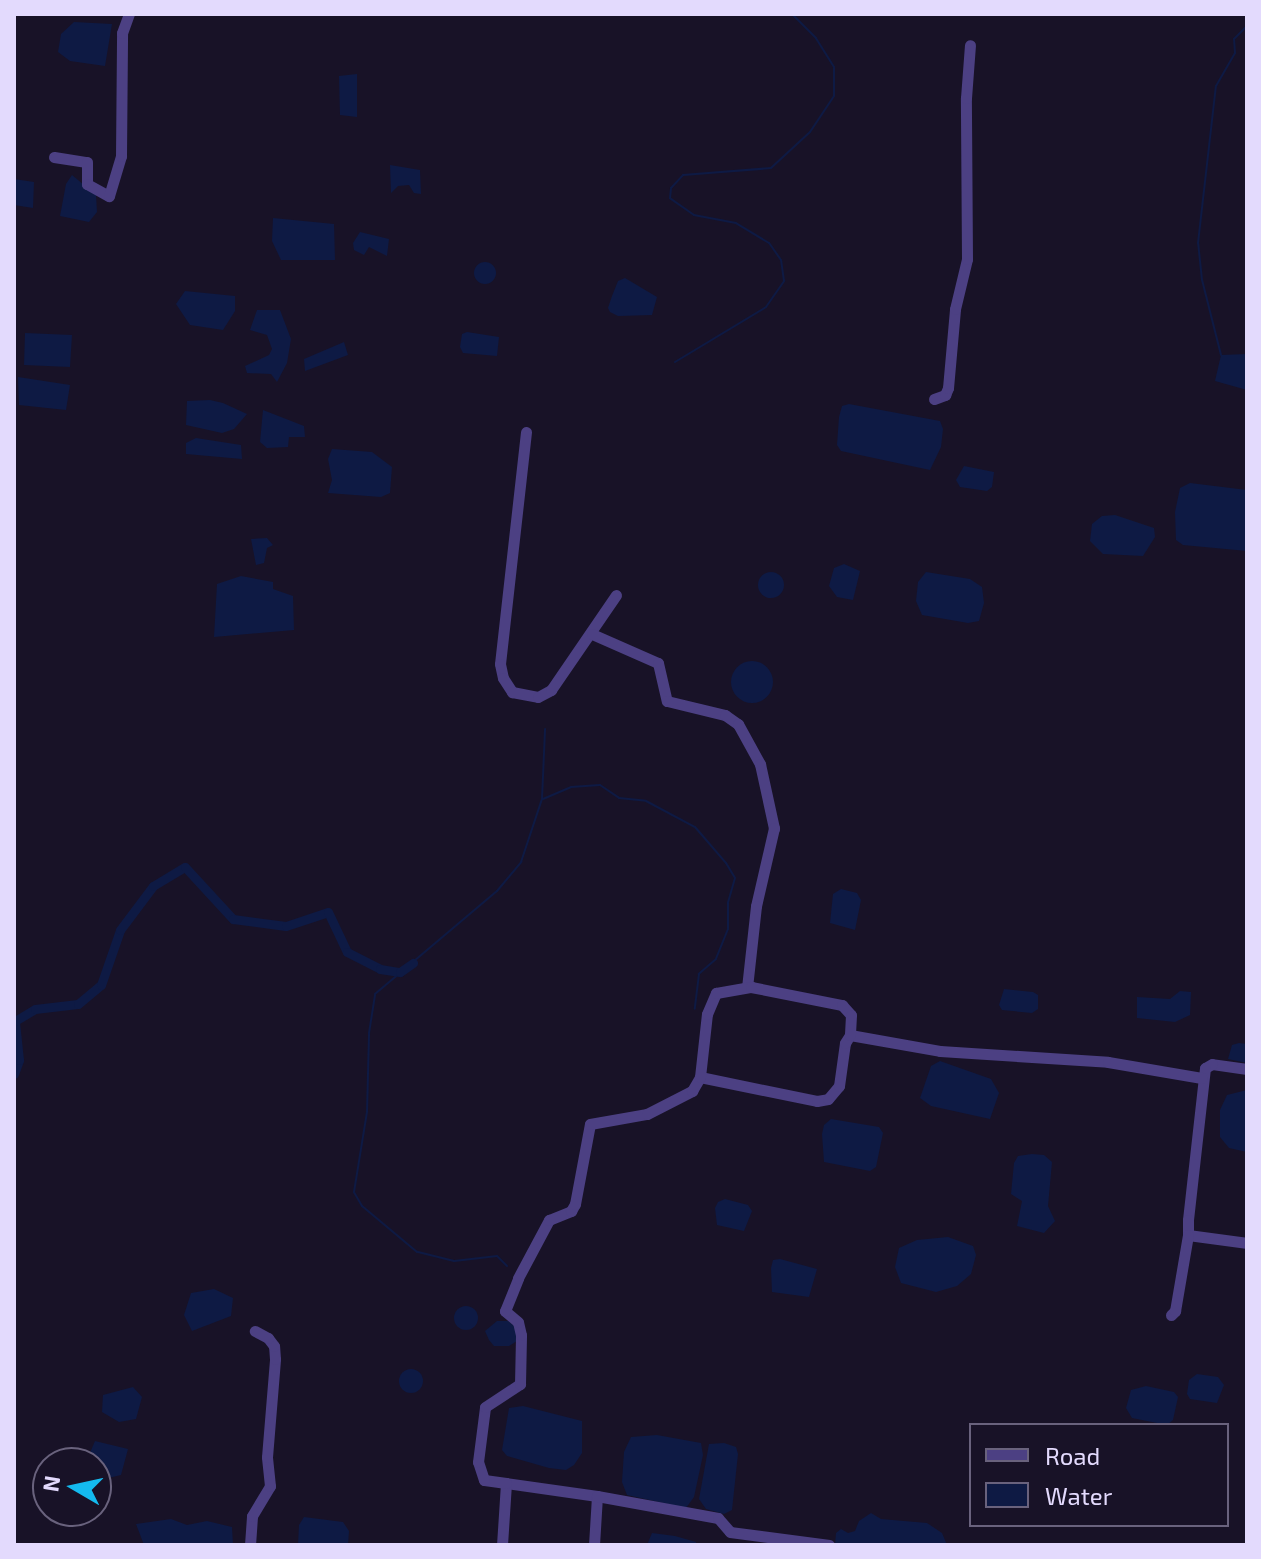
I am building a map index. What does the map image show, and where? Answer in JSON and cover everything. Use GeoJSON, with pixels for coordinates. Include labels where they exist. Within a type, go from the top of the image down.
{"type":"FeatureCollection","features":[{"type":"Feature","properties":{"kind":"street"},"geometry":{"type":"LineString","coordinates":[[54,157],[87,162],[87,184],[109,196],[121,156],[122,33],[129,14]]}},
{"type":"Feature","properties":{"kind":"street"},"geometry":{"type":"LineString","coordinates":[[934,399],[945,395],[948,388],[955,309],[967,259],[966,98],[970,45]]}},
{"type":"Feature","properties":{"kind":"street"},"geometry":{"type":"LineString","coordinates":[[526,432],[500,664],[503,678],[512,692],[545,696],[592,634],[616,595]]}},
{"type":"Feature","properties":{"kind":"street"},"geometry":{"type":"LineString","coordinates":[[592,634],[658,663],[667,701],[725,715],[738,724],[760,764],[774,828],[756,906],[747,987]]}},
{"type":"Feature","properties":{"kind":"street"},"geometry":{"type":"LineString","coordinates":[[700,1077],[817,1101],[828,1099],[839,1086],[845,1043],[850,1035],[848,1008],[747,987],[716,993],[707,1014],[700,1077],[692,1091],[647,1114],[590,1124],[575,1204],[571,1211],[549,1220],[518,1278],[505,1311],[518,1322],[521,1335],[520,1384],[485,1407],[478,1462],[484,1480],[718,1518],[730,1532],[829,1545]]}},
{"type":"Feature","properties":{"kind":"street"},"geometry":{"type":"LineString","coordinates":[[850,1035],[940,1051],[1108,1062],[1202,1078]]}},
{"type":"Feature","properties":{"kind":"street"},"geometry":{"type":"LineString","coordinates":[[1171,1315],[1175,1311],[1188,1235],[1189,1192],[1205,1068],[1212,1064],[1247,1069]]}},
{"type":"Feature","properties":{"kind":"street"},"geometry":{"type":"LineString","coordinates":[[1188,1235],[1247,1243]]}},
{"type":"Feature","properties":{"kind":"street"},"geometry":{"type":"LineString","coordinates":[[250,1545],[252,1516],[270,1486],[267,1457],[275,1359],[274,1346],[268,1338],[255,1331]]}},
{"type":"Feature","properties":{"kind":"street"},"geometry":{"type":"LineString","coordinates":[[502,1545],[506,1483]]}},
{"type":"Feature","properties":{"kind":"street"},"geometry":{"type":"LineString","coordinates":[[594,1545],[597,1496]]}},
{"type":"Feature","properties":{"kind":"water"},"geometry":{"type":"Polygon","coordinates":[[[74,22],[112,24],[105,66],[70,61],[58,52],[61,34],[74,22]]]}},
{"type":"Feature","properties":{"kind":"water"},"geometry":{"type":"Polygon","coordinates":[[[357,74],[357,117],[340,115],[339,76],[357,74]]]}},
{"type":"Feature","properties":{"kind":"water"},"geometry":{"type":"Polygon","coordinates":[[[390,165],[420,170],[421,194],[414,193],[409,185],[398,186],[391,193],[390,165]]]}},
{"type":"Feature","properties":{"kind":"water"},"geometry":{"type":"Polygon","coordinates":[[[72,175],[96,195],[97,212],[89,222],[60,216],[66,184],[72,175]]]}},
{"type":"Feature","properties":{"kind":"water"},"geometry":{"type":"Polygon","coordinates":[[[14,179],[34,182],[33,208],[14,205],[14,179]]]}},
{"type":"Feature","properties":{"kind":"water"},"geometry":{"type":"Polygon","coordinates":[[[273,218],[334,224],[335,260],[281,260],[272,241],[273,218]]]}},
{"type":"Feature","properties":{"kind":"water"},"geometry":{"type":"Polygon","coordinates":[[[360,232],[389,239],[387,256],[369,247],[364,255],[354,250],[353,243],[360,232]]]}},
{"type":"Feature","properties":{"kind":"water"},"geometry":{"type":"Polygon","coordinates":[[[481,262],[489,262],[496,273],[489,284],[481,284],[474,277],[474,269],[481,262]]]}},
{"type":"Feature","properties":{"kind":"water"},"geometry":{"type":"Polygon","coordinates":[[[625,278],[657,297],[652,315],[618,316],[610,312],[608,308],[618,281],[625,278]]]}},
{"type":"Feature","properties":{"kind":"water"},"geometry":{"type":"Polygon","coordinates":[[[185,291],[235,296],[235,311],[223,330],[190,325],[176,304],[185,291]]]}},
{"type":"Feature","properties":{"kind":"water"},"geometry":{"type":"Polygon","coordinates":[[[257,310],[280,310],[291,339],[287,363],[277,382],[271,374],[247,373],[245,366],[269,355],[272,349],[267,335],[250,330],[257,310]]]}},
{"type":"Feature","properties":{"kind":"water"},"geometry":{"type":"Polygon","coordinates":[[[25,333],[72,335],[70,367],[24,365],[25,333]]]}},
{"type":"Feature","properties":{"kind":"water"},"geometry":{"type":"Polygon","coordinates":[[[462,334],[499,337],[497,356],[463,353],[460,347],[462,334]]]}},
{"type":"Feature","properties":{"kind":"water"},"geometry":{"type":"Polygon","coordinates":[[[344,342],[348,355],[305,371],[304,359],[344,342]]]}},
{"type":"Feature","properties":{"kind":"water"},"geometry":{"type":"Polygon","coordinates":[[[1247,354],[1247,390],[1215,381],[1221,355],[1247,354]]]}},
{"type":"Feature","properties":{"kind":"water"},"geometry":{"type":"Polygon","coordinates":[[[18,377],[70,385],[66,410],[19,405],[18,377]]]}},
{"type":"Feature","properties":{"kind":"water"},"geometry":{"type":"Polygon","coordinates":[[[210,400],[247,414],[234,429],[222,433],[186,425],[187,401],[210,400]]]}},
{"type":"Feature","properties":{"kind":"water"},"geometry":{"type":"Polygon","coordinates":[[[849,404],[940,421],[943,429],[941,447],[930,470],[841,451],[837,445],[839,417],[842,406],[849,404]]]}},
{"type":"Feature","properties":{"kind":"water"},"geometry":{"type":"Polygon","coordinates":[[[263,410],[304,426],[305,437],[289,437],[288,447],[267,448],[260,442],[263,410]]]}},
{"type":"Feature","properties":{"kind":"water"},"geometry":{"type":"Polygon","coordinates":[[[196,438],[241,445],[242,459],[186,454],[186,443],[196,438]]]}},
{"type":"Feature","properties":{"kind":"water"},"geometry":{"type":"Polygon","coordinates":[[[332,449],[372,452],[392,467],[390,493],[381,497],[328,493],[332,480],[328,459],[332,449]]]}},
{"type":"Feature","properties":{"kind":"water"},"geometry":{"type":"Polygon","coordinates":[[[964,466],[994,472],[992,487],[987,491],[960,487],[956,480],[964,466]]]}},
{"type":"Feature","properties":{"kind":"water"},"geometry":{"type":"Polygon","coordinates":[[[1190,483],[1247,490],[1247,551],[1183,545],[1176,540],[1175,512],[1180,488],[1190,483]]]}},
{"type":"Feature","properties":{"kind":"water"},"geometry":{"type":"Polygon","coordinates":[[[1115,515],[1154,528],[1155,537],[1143,556],[1103,554],[1090,541],[1092,524],[1102,516],[1115,515]]]}},
{"type":"Feature","properties":{"kind":"water"},"geometry":{"type":"Polygon","coordinates":[[[267,538],[273,545],[267,548],[264,563],[256,565],[251,539],[267,538]]]}},
{"type":"Feature","properties":{"kind":"water"},"geometry":{"type":"Polygon","coordinates":[[[844,564],[860,571],[853,600],[837,597],[829,586],[834,568],[844,564]]]}},
{"type":"Feature","properties":{"kind":"water"},"geometry":{"type":"Polygon","coordinates":[[[771,572],[780,576],[784,585],[780,594],[771,598],[762,594],[758,585],[762,576],[771,572]]]}},
{"type":"Feature","properties":{"kind":"water"},"geometry":{"type":"Polygon","coordinates":[[[926,572],[970,579],[982,587],[984,603],[979,621],[968,623],[922,615],[916,601],[918,582],[926,572]]]}},
{"type":"Feature","properties":{"kind":"water"},"geometry":{"type":"Polygon","coordinates":[[[241,576],[273,582],[273,589],[293,596],[294,630],[214,637],[217,584],[241,576]]]}},
{"type":"Feature","properties":{"kind":"water"},"geometry":{"type":"Polygon","coordinates":[[[752,661],[767,667],[773,682],[767,697],[752,703],[737,697],[731,682],[737,667],[752,661]]]}},
{"type":"Feature","properties":{"kind":"water"},"geometry":{"type":"Polygon","coordinates":[[[841,889],[857,893],[861,900],[855,930],[830,923],[833,894],[841,889]]]}},
{"type":"Feature","properties":{"kind":"water"},"geometry":{"type":"Polygon","coordinates":[[[1004,989],[1033,992],[1038,995],[1038,1009],[1032,1013],[1002,1010],[999,1005],[1004,989]]]}},
{"type":"Feature","properties":{"kind":"water"},"geometry":{"type":"Polygon","coordinates":[[[1180,991],[1191,992],[1190,1015],[1175,1022],[1137,1018],[1137,997],[1170,999],[1180,991]]]}},
{"type":"Feature","properties":{"kind":"water"},"geometry":{"type":"Polygon","coordinates":[[[1247,1044],[1247,1063],[1228,1059],[1232,1045],[1247,1044]]]}},
{"type":"Feature","properties":{"kind":"water"},"geometry":{"type":"Polygon","coordinates":[[[940,1061],[991,1079],[999,1093],[990,1119],[931,1106],[920,1098],[931,1066],[940,1061]]]}},
{"type":"Feature","properties":{"kind":"water"},"geometry":{"type":"Polygon","coordinates":[[[1247,1090],[1247,1152],[1229,1148],[1220,1137],[1220,1110],[1227,1095],[1247,1090]]]}},
{"type":"Feature","properties":{"kind":"water"},"geometry":{"type":"Polygon","coordinates":[[[831,1119],[879,1127],[883,1133],[876,1167],[870,1171],[824,1162],[822,1134],[824,1125],[831,1119]]]}},
{"type":"Feature","properties":{"kind":"water"},"geometry":{"type":"Polygon","coordinates":[[[1044,1155],[1052,1162],[1048,1206],[1055,1221],[1044,1233],[1017,1226],[1022,1201],[1011,1194],[1014,1163],[1018,1156],[1044,1155]]]}},
{"type":"Feature","properties":{"kind":"water"},"geometry":{"type":"Polygon","coordinates":[[[725,1199],[748,1205],[752,1211],[744,1231],[717,1225],[715,1208],[718,1202],[725,1199]]]}},
{"type":"Feature","properties":{"kind":"water"},"geometry":{"type":"Polygon","coordinates":[[[948,1237],[973,1246],[976,1255],[971,1274],[957,1286],[936,1292],[901,1283],[895,1267],[899,1248],[917,1240],[948,1237]]]}},
{"type":"Feature","properties":{"kind":"water"},"geometry":{"type":"Polygon","coordinates":[[[773,1260],[817,1269],[809,1297],[772,1292],[771,1268],[773,1260]]]}},
{"type":"Feature","properties":{"kind":"water"},"geometry":{"type":"Polygon","coordinates":[[[214,1289],[233,1298],[231,1316],[192,1331],[184,1315],[191,1293],[214,1289]]]}},
{"type":"Feature","properties":{"kind":"water"},"geometry":{"type":"Polygon","coordinates":[[[466,1306],[475,1309],[478,1318],[475,1327],[466,1330],[457,1327],[454,1318],[457,1309],[466,1306]]]}},
{"type":"Feature","properties":{"kind":"water"},"geometry":{"type":"Polygon","coordinates":[[[497,1321],[508,1321],[517,1328],[517,1341],[509,1346],[494,1346],[485,1331],[497,1321]]]}},
{"type":"Feature","properties":{"kind":"water"},"geometry":{"type":"Polygon","coordinates":[[[411,1369],[420,1372],[423,1381],[420,1390],[411,1393],[402,1390],[399,1381],[402,1372],[411,1369]]]}},
{"type":"Feature","properties":{"kind":"water"},"geometry":{"type":"Polygon","coordinates":[[[1197,1374],[1218,1377],[1224,1385],[1217,1403],[1190,1399],[1187,1394],[1189,1380],[1197,1374]]]}},
{"type":"Feature","properties":{"kind":"water"},"geometry":{"type":"Polygon","coordinates":[[[1146,1386],[1174,1392],[1178,1397],[1173,1420],[1157,1423],[1132,1418],[1126,1408],[1131,1390],[1146,1386]]]}},
{"type":"Feature","properties":{"kind":"water"},"geometry":{"type":"Polygon","coordinates":[[[133,1387],[142,1397],[136,1419],[119,1422],[102,1412],[103,1395],[133,1387]]]}},
{"type":"Feature","properties":{"kind":"water"},"geometry":{"type":"Polygon","coordinates":[[[523,1406],[582,1421],[582,1453],[574,1465],[566,1470],[549,1468],[507,1456],[502,1450],[509,1408],[523,1406]]]}},
{"type":"Feature","properties":{"kind":"water"},"geometry":{"type":"Polygon","coordinates":[[[657,1435],[701,1443],[703,1455],[694,1497],[686,1508],[627,1495],[622,1482],[624,1452],[631,1437],[657,1435]]]}},
{"type":"Feature","properties":{"kind":"water"},"geometry":{"type":"Polygon","coordinates":[[[95,1441],[128,1449],[121,1475],[112,1477],[112,1447],[92,1447],[95,1441]]]}},
{"type":"Feature","properties":{"kind":"water"},"geometry":{"type":"Polygon","coordinates":[[[724,1443],[736,1447],[738,1454],[732,1510],[724,1514],[706,1509],[699,1499],[709,1444],[724,1443]]]}},
{"type":"Feature","properties":{"kind":"water"},"geometry":{"type":"Polygon","coordinates":[[[871,1513],[881,1519],[927,1523],[942,1533],[947,1545],[835,1545],[836,1533],[841,1529],[848,1533],[855,1531],[859,1521],[871,1513]]]}},
{"type":"Feature","properties":{"kind":"water"},"geometry":{"type":"Polygon","coordinates":[[[304,1517],[343,1522],[349,1531],[348,1545],[298,1545],[299,1525],[304,1517]]]}},
{"type":"Feature","properties":{"kind":"water"},"geometry":{"type":"Polygon","coordinates":[[[171,1519],[187,1525],[207,1521],[232,1527],[233,1545],[144,1545],[136,1524],[171,1519]]]}},
{"type":"Feature","properties":{"kind":"water"},"geometry":{"type":"Polygon","coordinates":[[[652,1533],[675,1536],[696,1542],[696,1545],[647,1545],[652,1533]]]}},
{"type":"Feature","properties":{"kind":"waterway"},"geometry":{"type":"LineString","coordinates":[[675,362],[766,307],[784,281],[781,260],[769,243],[736,223],[694,215],[670,198],[671,188],[683,175],[771,168],[810,132],[834,96],[834,67],[816,38],[792,14]]}},
{"type":"Feature","properties":{"kind":"waterway"},"geometry":{"type":"LineString","coordinates":[[1221,355],[1202,280],[1198,243],[1216,86],[1235,53],[1234,39],[1247,26]]}},
{"type":"Feature","properties":{"kind":"waterway"},"geometry":{"type":"LineString","coordinates":[[507,1266],[497,1256],[454,1261],[417,1252],[362,1206],[354,1192],[367,1112],[369,1033],[375,994],[497,891],[521,862],[542,799],[545,729]]}},
{"type":"Feature","properties":{"kind":"waterway"},"geometry":{"type":"LineString","coordinates":[[543,799],[571,787],[600,785],[619,798],[646,801],[695,827],[726,863],[735,878],[728,903],[728,929],[716,959],[699,974],[695,1009]]}},
{"type":"Feature","properties":{"kind":"waterway"},"geometry":{"type":"LineString","coordinates":[[14,1074],[19,1060],[15,1021],[35,1009],[78,1004],[101,985],[120,930],[153,886],[185,867],[233,919],[286,926],[328,912],[347,952],[380,969],[400,972],[413,963]]}}]}
